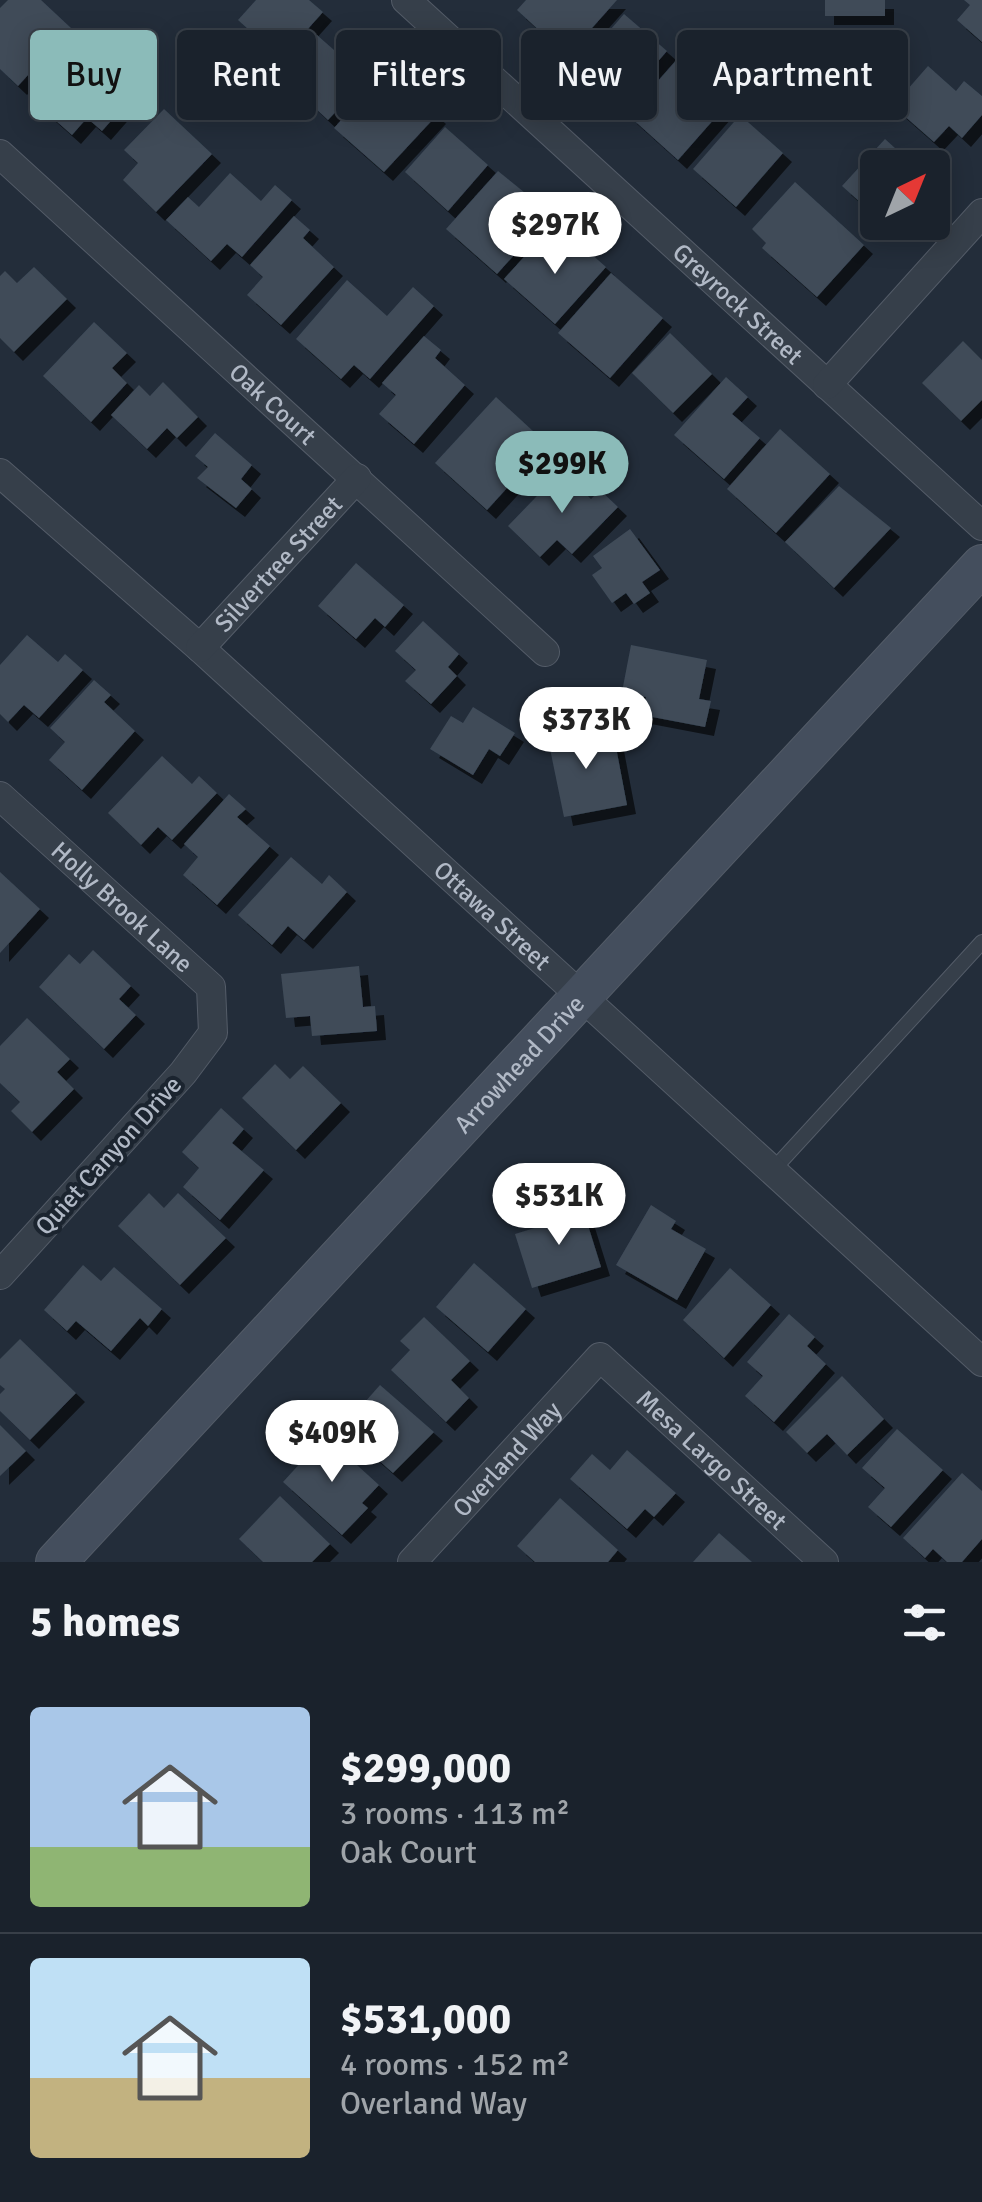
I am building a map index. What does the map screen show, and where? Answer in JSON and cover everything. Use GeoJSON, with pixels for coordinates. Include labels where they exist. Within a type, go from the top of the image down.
{"type":"FeatureCollection","features":[{"type":"Feature","properties":{"kind":"main road","name":"Arrowhead Drive"},"geometry":{"type":"LineString","coordinates":[[56,1562],[982,565]]}},
{"type":"Feature","properties":{"kind":"street","name":"Greyrock Street"},"geometry":{"type":"LineString","coordinates":[[406,0],[982,526]]}},
{"type":"Feature","properties":{"kind":"street","name":"Oak Court"},"geometry":{"type":"LineString","coordinates":[[0,154],[544,652]]}},
{"type":"Feature","properties":{"kind":"street"},"geometry":{"type":"LineString","coordinates":[[827,385],[982,213]]}},
{"type":"Feature","properties":{"kind":"street","name":"Ottawa Street"},"geometry":{"type":"LineString","coordinates":[[0,474],[200,648],[982,1362]]}},
{"type":"Feature","properties":{"kind":"street","name":"Silvertree Street"},"geometry":{"type":"LineString","coordinates":[[200,648],[357,478]]}},
{"type":"Feature","properties":{"kind":"street","name":"Holly Brook Lane"},"geometry":{"type":"LineString","coordinates":[[0,796],[210,987],[212,1033]]}},
{"type":"Feature","properties":{"kind":"street","name":"Quiet Canyon Drive"},"geometry":{"type":"LineString","coordinates":[[0,1275],[183,1073],[212,1033]]}},
{"type":"Feature","properties":{"kind":"street","name":"Overland Way"},"geometry":{"type":"LineString","coordinates":[[412,1562],[600,1357]]}},
{"type":"Feature","properties":{"kind":"street","name":"Mesa Largo Street"},"geometry":{"type":"LineString","coordinates":[[600,1357],[824,1562]]}},
{"type":"Feature","properties":{"kind":"lane"},"geometry":{"type":"LineString","coordinates":[[772,1171],[982,942]]}},
{"type":"Feature","properties":{"kind":"building"},"geometry":{"type":"Polygon","coordinates":[[[8,0],[41,0],[71,28],[30,30],[30,73],[18,86],[0,69],[0,8],[8,0]]]}},
{"type":"Feature","properties":{"kind":"building"},"geometry":{"type":"Polygon","coordinates":[[[256,0],[309,0],[323,12],[307,30],[249,30],[238,20],[256,0]]]}},
{"type":"Feature","properties":{"kind":"building"},"geometry":{"type":"Polygon","coordinates":[[[526,0],[617,0],[590,30],[539,30],[517,10],[526,0]]]}},
{"type":"Feature","properties":{"kind":"building"},"geometry":{"type":"Polygon","coordinates":[[[825,0],[885,0],[885,16],[825,16],[825,0]]]}},
{"type":"Feature","properties":{"kind":"building"},"geometry":{"type":"Polygon","coordinates":[[[964,0],[982,0],[982,42],[957,20],[970,5],[964,0]]]}},
{"type":"Feature","properties":{"kind":"building"},"geometry":{"type":"Polygon","coordinates":[[[624,14],[643,30],[610,30],[624,14]]]}},
{"type":"Feature","properties":{"kind":"building"},"geometry":{"type":"Polygon","coordinates":[[[316,36],[334,50],[336,111],[328,120],[316,109],[316,36]]]}},
{"type":"Feature","properties":{"kind":"building"},"geometry":{"type":"Polygon","coordinates":[[[657,42],[667,51],[657,63],[657,42]]]}},
{"type":"Feature","properties":{"kind":"building"},"geometry":{"type":"Polygon","coordinates":[[[677,59],[677,120],[713,120],[678,160],[634,120],[657,120],[657,82],[677,59]]]}},
{"type":"Feature","properties":{"kind":"building"},"geometry":{"type":"Polygon","coordinates":[[[928,66],[956,91],[964,81],[982,96],[982,115],[962,138],[949,126],[934,142],[908,119],[908,89],[928,66]]]}},
{"type":"Feature","properties":{"kind":"building"},"geometry":{"type":"Polygon","coordinates":[[[164,109],[212,154],[156,212],[123,180],[138,163],[124,150],[164,109]]]}},
{"type":"Feature","properties":{"kind":"building"},"geometry":{"type":"Polygon","coordinates":[[[55,120],[85,120],[72,135],[55,120]]]}},
{"type":"Feature","properties":{"kind":"building"},"geometry":{"type":"Polygon","coordinates":[[[89,120],[112,120],[102,131],[89,120]]]}},
{"type":"Feature","properties":{"kind":"building"},"geometry":{"type":"Polygon","coordinates":[[[341,120],[432,120],[384,172],[334,128],[341,120]]]}},
{"type":"Feature","properties":{"kind":"building"},"geometry":{"type":"Polygon","coordinates":[[[736,120],[746,120],[783,153],[736,207],[693,169],[736,120]]]}},
{"type":"Feature","properties":{"kind":"building"},"geometry":{"type":"Polygon","coordinates":[[[445,127],[488,165],[448,211],[405,172],[445,127]]]}},
{"type":"Feature","properties":{"kind":"building"},"geometry":{"type":"Polygon","coordinates":[[[885,139],[897,150],[875,150],[885,139]]]}},
{"type":"Feature","properties":{"kind":"building"},"geometry":{"type":"Polygon","coordinates":[[[860,166],[860,202],[842,186],[860,166]]]}},
{"type":"Feature","properties":{"kind":"building"},"geometry":{"type":"Polygon","coordinates":[[[498,171],[551,214],[497,274],[446,229],[498,171]]]}},
{"type":"Feature","properties":{"kind":"building"},"geometry":{"type":"Polygon","coordinates":[[[230,173],[261,201],[275,185],[292,200],[242,257],[227,244],[211,261],[166,220],[188,197],[199,207],[230,173]]]}},
{"type":"Feature","properties":{"kind":"building"},"geometry":{"type":"Polygon","coordinates":[[[795,182],[864,245],[817,297],[762,248],[766,243],[752,229],[795,182]]]}},
{"type":"Feature","properties":{"kind":"building"},"geometry":{"type":"Polygon","coordinates":[[[294,216],[310,230],[303,238],[334,267],[281,325],[247,295],[263,277],[250,265],[294,216]]]}},
{"type":"Feature","properties":{"kind":"building"},"geometry":{"type":"Polygon","coordinates":[[[541,238],[560,255],[574,239],[606,267],[555,324],[504,279],[541,238]]]}},
{"type":"Feature","properties":{"kind":"building"},"geometry":{"type":"Polygon","coordinates":[[[34,267],[67,299],[14,352],[0,338],[0,276],[5,271],[17,283],[34,267]]]}},
{"type":"Feature","properties":{"kind":"building"},"geometry":{"type":"Polygon","coordinates":[[[611,273],[663,318],[610,378],[558,333],[611,273]]]}},
{"type":"Feature","properties":{"kind":"building"},"geometry":{"type":"Polygon","coordinates":[[[347,280],[387,316],[413,287],[434,306],[370,379],[354,365],[341,379],[296,339],[347,280]]]}},
{"type":"Feature","properties":{"kind":"building"},"geometry":{"type":"Polygon","coordinates":[[[94,322],[127,353],[112,368],[127,383],[91,422],[43,376],[94,322]]]}},
{"type":"Feature","properties":{"kind":"building"},"geometry":{"type":"Polygon","coordinates":[[[670,333],[712,374],[673,413],[632,373],[670,333]]]}},
{"type":"Feature","properties":{"kind":"building"},"geometry":{"type":"Polygon","coordinates":[[[424,336],[441,350],[435,358],[465,385],[414,444],[379,414],[396,395],[382,383],[424,336]]]}},
{"type":"Feature","properties":{"kind":"building"},"geometry":{"type":"Polygon","coordinates":[[[963,341],[982,360],[982,400],[961,421],[922,383],[963,341]]]}},
{"type":"Feature","properties":{"kind":"building"},"geometry":{"type":"Polygon","coordinates":[[[726,377],[748,397],[732,414],[760,438],[724,479],[674,435],[726,377]]]}},
{"type":"Feature","properties":{"kind":"building"},"geometry":{"type":"Polygon","coordinates":[[[163,382],[198,417],[177,438],[167,428],[147,449],[111,415],[139,385],[150,396],[163,382]]]}},
{"type":"Feature","properties":{"kind":"building"},"geometry":{"type":"Polygon","coordinates":[[[496,397],[547,444],[487,510],[435,463],[496,397]]]}},
{"type":"Feature","properties":{"kind":"building"},"geometry":{"type":"Polygon","coordinates":[[[780,429],[830,474],[776,533],[727,489],[780,429]]]}},
{"type":"Feature","properties":{"kind":"building"},"geometry":{"type":"Polygon","coordinates":[[[215,433],[252,465],[241,479],[252,489],[236,508],[197,478],[208,467],[195,456],[215,433]]]}},
{"type":"Feature","properties":{"kind":"building"},"geometry":{"type":"Polygon","coordinates":[[[562,470],[591,499],[600,490],[618,507],[572,554],[557,540],[540,557],[508,526],[562,470]]]}},
{"type":"Feature","properties":{"kind":"building"},"geometry":{"type":"Polygon","coordinates":[[[839,486],[891,528],[834,588],[785,542],[839,486]]]}},
{"type":"Feature","properties":{"kind":"building"},"geometry":{"type":"Polygon","coordinates":[[[630,529],[660,570],[642,582],[650,593],[634,604],[626,593],[612,603],[592,575],[602,568],[593,556],[630,529]]]}},
{"type":"Feature","properties":{"kind":"building"},"geometry":{"type":"Polygon","coordinates":[[[356,563],[404,605],[385,627],[375,618],[356,639],[318,606],[356,563]]]}},
{"type":"Feature","properties":{"kind":"building"},"geometry":{"type":"Polygon","coordinates":[[[423,621],[459,654],[448,667],[457,676],[431,704],[405,681],[416,670],[395,651],[423,621]]]}},
{"type":"Feature","properties":{"kind":"building"},"geometry":{"type":"Polygon","coordinates":[[[27,635],[58,662],[65,654],[83,670],[39,718],[24,705],[8,722],[0,714],[0,665],[27,635]]]}},
{"type":"Feature","properties":{"kind":"building"},"geometry":{"type":"Polygon","coordinates":[[[631,645],[707,660],[699,699],[711,701],[705,727],[642,715],[646,697],[622,692],[631,645]]]}},
{"type":"Feature","properties":{"kind":"building"},"geometry":{"type":"Polygon","coordinates":[[[94,680],[111,695],[104,702],[135,731],[82,790],[49,760],[65,742],[50,728],[94,680]]]}},
{"type":"Feature","properties":{"kind":"building"},"geometry":{"type":"Polygon","coordinates":[[[473,707],[515,733],[500,756],[489,749],[473,775],[430,749],[451,716],[463,723],[473,707]]]}},
{"type":"Feature","properties":{"kind":"building"},"geometry":{"type":"Polygon","coordinates":[[[591,726],[595,746],[615,742],[627,805],[564,817],[547,734],[591,726]]]}},
{"type":"Feature","properties":{"kind":"building"},"geometry":{"type":"Polygon","coordinates":[[[162,756],[192,784],[199,776],[217,793],[172,840],[158,827],[141,845],[108,813],[162,756]]]}},
{"type":"Feature","properties":{"kind":"building"},"geometry":{"type":"Polygon","coordinates":[[[229,794],[246,809],[237,817],[270,846],[217,905],[183,875],[198,857],[184,844],[229,794]]]}},
{"type":"Feature","properties":{"kind":"building"},"geometry":{"type":"Polygon","coordinates":[[[291,857],[322,884],[329,875],[347,892],[304,940],[288,926],[272,945],[238,915],[291,857]]]}},
{"type":"Feature","properties":{"kind":"building"},"geometry":{"type":"Polygon","coordinates":[[[0,872],[40,909],[0,953],[0,872]]]}},
{"type":"Feature","properties":{"kind":"building"},"geometry":{"type":"Polygon","coordinates":[[[93,950],[131,986],[119,999],[136,1015],[104,1049],[39,987],[69,954],[80,964],[93,950]]]}},
{"type":"Feature","properties":{"kind":"building"},"geometry":{"type":"Polygon","coordinates":[[[359,966],[363,1007],[375,1006],[377,1031],[312,1036],[310,1016],[286,1018],[281,974],[359,966]]]}},
{"type":"Feature","properties":{"kind":"building"},"geometry":{"type":"Polygon","coordinates":[[[27,1018],[70,1059],[57,1072],[74,1089],[32,1132],[11,1111],[20,1102],[0,1083],[0,1046],[27,1018]]]}},
{"type":"Feature","properties":{"kind":"building"},"geometry":{"type":"Polygon","coordinates":[[[275,1064],[290,1079],[303,1066],[341,1103],[296,1150],[242,1098],[275,1064]]]}},
{"type":"Feature","properties":{"kind":"building"},"geometry":{"type":"Polygon","coordinates":[[[221,1108],[244,1129],[232,1143],[264,1170],[220,1220],[183,1187],[199,1168],[182,1152],[221,1108]]]}},
{"type":"Feature","properties":{"kind":"building"},"geometry":{"type":"Polygon","coordinates":[[[149,1193],[164,1208],[178,1193],[226,1238],[180,1285],[118,1226],[149,1193]]]}},
{"type":"Feature","properties":{"kind":"building"},"geometry":{"type":"Polygon","coordinates":[[[581,1203],[601,1267],[532,1288],[515,1234],[554,1222],[551,1212],[581,1203]]]}},
{"type":"Feature","properties":{"kind":"building"},"geometry":{"type":"Polygon","coordinates":[[[651,1205],[676,1221],[671,1229],[706,1249],[677,1300],[616,1265],[651,1205]]]}},
{"type":"Feature","properties":{"kind":"building"},"geometry":{"type":"Polygon","coordinates":[[[474,1263],[526,1309],[488,1352],[436,1307],[474,1263]]]}},
{"type":"Feature","properties":{"kind":"building"},"geometry":{"type":"Polygon","coordinates":[[[83,1265],[101,1281],[114,1267],[162,1309],[148,1326],[140,1318],[111,1351],[76,1321],[67,1331],[44,1310],[83,1265]]]}},
{"type":"Feature","properties":{"kind":"building"},"geometry":{"type":"Polygon","coordinates":[[[730,1268],[771,1305],[724,1358],[683,1320],[730,1268]]]}},
{"type":"Feature","properties":{"kind":"building"},"geometry":{"type":"Polygon","coordinates":[[[789,1314],[815,1337],[807,1346],[826,1364],[774,1422],[745,1396],[763,1376],[747,1362],[789,1314]]]}},
{"type":"Feature","properties":{"kind":"building"},"geometry":{"type":"Polygon","coordinates":[[[424,1317],[470,1361],[451,1380],[469,1398],[446,1422],[391,1370],[410,1350],[400,1341],[424,1317]]]}},
{"type":"Feature","properties":{"kind":"building"},"geometry":{"type":"Polygon","coordinates":[[[20,1339],[76,1393],[30,1440],[0,1411],[0,1394],[5,1389],[0,1385],[0,1359],[20,1339]]]}},
{"type":"Feature","properties":{"kind":"building"},"geometry":{"type":"Polygon","coordinates":[[[842,1376],[884,1419],[847,1455],[827,1434],[807,1453],[786,1432],[842,1376]]]}},
{"type":"Feature","properties":{"kind":"building"},"geometry":{"type":"Polygon","coordinates":[[[380,1385],[434,1432],[393,1473],[342,1428],[380,1385]]]}},
{"type":"Feature","properties":{"kind":"building"},"geometry":{"type":"Polygon","coordinates":[[[0,1425],[26,1451],[0,1476],[0,1425]]]}},
{"type":"Feature","properties":{"kind":"building"},"geometry":{"type":"Polygon","coordinates":[[[897,1429],[943,1470],[891,1527],[868,1507],[885,1488],[862,1468],[897,1429]]]}},
{"type":"Feature","properties":{"kind":"building"},"geometry":{"type":"Polygon","coordinates":[[[325,1436],[379,1485],[362,1503],[368,1508],[342,1535],[283,1482],[325,1436]]]}},
{"type":"Feature","properties":{"kind":"building"},"geometry":{"type":"Polygon","coordinates":[[[627,1450],[676,1493],[654,1517],[645,1509],[627,1529],[570,1479],[592,1454],[610,1470],[627,1450]]]}},
{"type":"Feature","properties":{"kind":"building"},"geometry":{"type":"Polygon","coordinates":[[[962,1473],[982,1491],[982,1539],[962,1562],[947,1562],[933,1549],[925,1558],[903,1538],[962,1473]]]}},
{"type":"Feature","properties":{"kind":"building"},"geometry":{"type":"Polygon","coordinates":[[[280,1496],[330,1544],[312,1562],[263,1562],[239,1539],[280,1496]]]}},
{"type":"Feature","properties":{"kind":"building"},"geometry":{"type":"Polygon","coordinates":[[[560,1498],[618,1550],[608,1562],[535,1562],[517,1546],[560,1498]]]}},
{"type":"Feature","properties":{"kind":"building"},"geometry":{"type":"Polygon","coordinates":[[[719,1533],[752,1562],[693,1562],[719,1533]]]}}]}
